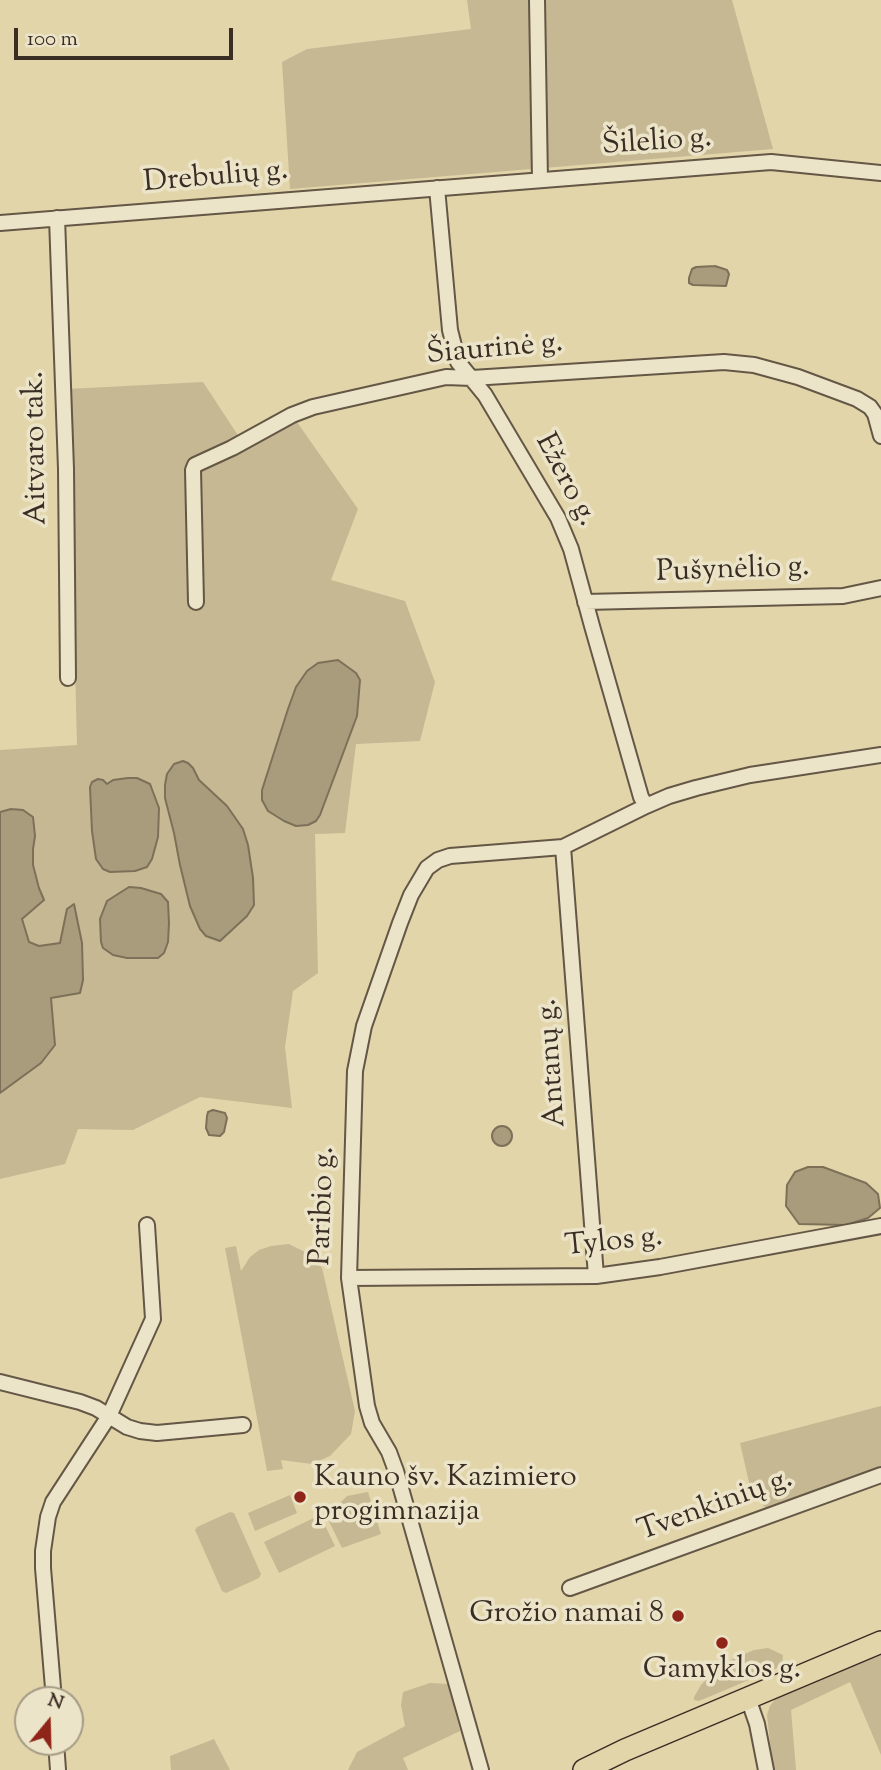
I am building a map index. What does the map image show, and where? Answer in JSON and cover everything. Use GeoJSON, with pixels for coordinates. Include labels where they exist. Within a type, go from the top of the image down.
{"type":"FeatureCollection","features":[{"type":"Feature","properties":{"kind":"main road"},"geometry":{"type":"LineString","coordinates":[[584,1770],[625,1750],[881,1642]]}},
{"type":"Feature","properties":{"kind":"street"},"geometry":{"type":"LineString","coordinates":[[537,0],[540,180]]}},
{"type":"Feature","properties":{"kind":"street","name":"Šilelio g."},"geometry":{"type":"LineString","coordinates":[[437,188],[771,162],[881,173]]}},
{"type":"Feature","properties":{"kind":"street","name":"Drebulių g."},"geometry":{"type":"LineString","coordinates":[[0,223],[437,188]]}},
{"type":"Feature","properties":{"kind":"street","name":"Ežero g."},"geometry":{"type":"LineString","coordinates":[[437,188],[450,330],[458,362],[485,395],[558,518],[571,549],[641,797],[646,806]]}},
{"type":"Feature","properties":{"kind":"street","name":"Aitvaro tak."},"geometry":{"type":"LineString","coordinates":[[57,218],[66,469],[68,678]]}},
{"type":"Feature","properties":{"kind":"street","name":"Šiaurinė g."},"geometry":{"type":"LineString","coordinates":[[196,602],[195,465],[304,410],[446,377],[472,378],[705,362],[743,363],[798,377],[857,399],[870,407],[875,414],[881,436]]}},
{"type":"Feature","properties":{"kind":"street","name":"Pušynėlio g."},"geometry":{"type":"LineString","coordinates":[[585,603],[843,596],[881,588]]}},
{"type":"Feature","properties":{"kind":"street","name":"Paribio g."},"geometry":{"type":"LineString","coordinates":[[481,1770],[396,1472],[389,1452],[372,1423],[367,1406],[349,1278],[355,1071],[364,1026],[411,895],[427,868],[450,856],[563,847],[646,806],[678,794],[750,775],[881,755]]}},
{"type":"Feature","properties":{"kind":"street","name":"Antanų g."},"geometry":{"type":"LineString","coordinates":[[563,847],[596,1276]]}},
{"type":"Feature","properties":{"kind":"street"},"geometry":{"type":"LineString","coordinates":[[53,1686],[43,1568],[48,1517],[53,1502],[110,1416],[153,1320],[147,1225]]}},
{"type":"Feature","properties":{"kind":"street","name":"Tylos g."},"geometry":{"type":"LineString","coordinates":[[349,1278],[596,1276],[660,1267],[881,1226]]}},
{"type":"Feature","properties":{"kind":"street"},"geometry":{"type":"LineString","coordinates":[[0,1382],[80,1402],[140,1431],[158,1433],[243,1425]]}},
{"type":"Feature","properties":{"kind":"street","name":"Tvenkinių g."},"geometry":{"type":"LineString","coordinates":[[570,1588],[881,1475]]}},
{"type":"Feature","properties":{"kind":"street"},"geometry":{"type":"LineString","coordinates":[[748,1698],[757,1724],[766,1770]]}},
{"type":"Feature","properties":{"kind":"shaded area"},"geometry":{"type":"Polygon","coordinates":[[[467,0],[732,0],[773,149],[290,189],[282,62],[307,49],[471,29],[467,0]]]}},
{"type":"Feature","properties":{"kind":"shaded area"},"geometry":{"type":"Polygon","coordinates":[[[715,266],[727,270],[729,274],[726,286],[689,283],[692,269],[715,266]]]}},
{"type":"Feature","properties":{"kind":"shaded area"},"geometry":{"type":"Polygon","coordinates":[[[203,382],[245,446],[292,415],[358,509],[331,580],[405,601],[435,682],[420,741],[356,744],[345,833],[315,834],[318,973],[293,991],[285,1047],[292,1108],[200,1097],[133,1130],[78,1129],[65,1164],[0,1179],[0,1093],[41,1063],[51,997],[80,993],[67,909],[61,943],[39,946],[29,942],[21,919],[44,900],[33,865],[35,836],[0,812],[0,750],[77,745],[68,389],[203,382]],[[338,660],[318,663],[296,687],[262,790],[316,821],[357,716],[360,680],[356,673],[338,660]],[[183,761],[174,764],[167,774],[180,865],[190,906],[200,929],[220,941],[238,925],[254,905],[253,878],[243,830],[227,806],[183,761]],[[137,778],[107,784],[103,780],[90,794],[96,859],[110,872],[135,871],[152,859],[158,837],[159,808],[150,784],[137,778]],[[129,887],[107,901],[100,919],[101,942],[109,953],[127,958],[129,887]]]}},
{"type":"Feature","properties":{"kind":"shaded area"},"geometry":{"type":"Polygon","coordinates":[[[338,660],[356,673],[360,680],[357,716],[320,815],[308,825],[296,826],[268,811],[262,800],[262,790],[296,687],[307,671],[318,663],[338,660]]]}},
{"type":"Feature","properties":{"kind":"shaded area"},"geometry":{"type":"Polygon","coordinates":[[[183,761],[193,768],[199,780],[227,806],[243,829],[248,845],[254,905],[247,916],[220,941],[206,936],[200,929],[190,906],[165,798],[167,774],[174,764],[183,761]]]}},
{"type":"Feature","properties":{"kind":"shaded area"},"geometry":{"type":"Polygon","coordinates":[[[137,778],[150,784],[159,808],[158,837],[147,867],[135,871],[110,872],[103,869],[96,859],[90,787],[92,782],[98,779],[107,784],[113,780],[137,778]]]}},
{"type":"Feature","properties":{"kind":"shaded area"},"geometry":{"type":"Polygon","coordinates":[[[23,810],[33,817],[33,865],[44,900],[22,919],[29,942],[39,946],[60,943],[67,909],[74,904],[82,943],[83,980],[80,993],[51,998],[55,1045],[41,1063],[0,1093],[0,812],[23,810]]]}},
{"type":"Feature","properties":{"kind":"shaded area"},"geometry":{"type":"Polygon","coordinates":[[[129,887],[161,894],[168,902],[168,942],[164,953],[158,958],[127,958],[113,955],[103,948],[100,919],[107,901],[129,887]]]}},
{"type":"Feature","properties":{"kind":"shaded area"},"geometry":{"type":"Polygon","coordinates":[[[213,1110],[225,1113],[227,1118],[224,1132],[220,1136],[209,1135],[206,1128],[208,1112],[213,1110]]]}},
{"type":"Feature","properties":{"kind":"shaded area"},"geometry":{"type":"Polygon","coordinates":[[[498,1126],[506,1126],[512,1136],[506,1146],[498,1146],[492,1140],[492,1132],[498,1126]]]}},
{"type":"Feature","properties":{"kind":"shaded area"},"geometry":{"type":"Polygon","coordinates":[[[808,1167],[823,1167],[866,1183],[878,1194],[880,1208],[868,1218],[846,1225],[799,1224],[786,1206],[787,1185],[795,1172],[808,1167]]]}},
{"type":"Feature","properties":{"kind":"shaded area"},"geometry":{"type":"Polygon","coordinates":[[[289,1244],[309,1254],[322,1268],[355,1411],[351,1434],[330,1456],[312,1464],[281,1460],[283,1469],[267,1471],[225,1248],[236,1246],[241,1271],[250,1257],[259,1250],[289,1244]]]}},
{"type":"Feature","properties":{"kind":"shaded area"},"geometry":{"type":"Polygon","coordinates":[[[881,1406],[881,1467],[767,1510],[751,1491],[740,1443],[881,1406]]]}},
{"type":"Feature","properties":{"kind":"shaded area"},"geometry":{"type":"Polygon","coordinates":[[[368,1492],[381,1534],[342,1548],[324,1511],[339,1504],[347,1496],[368,1492]]]}},
{"type":"Feature","properties":{"kind":"shaded area"},"geometry":{"type":"Polygon","coordinates":[[[290,1495],[297,1513],[255,1531],[248,1513],[290,1495]]]}},
{"type":"Feature","properties":{"kind":"shaded area"},"geometry":{"type":"Polygon","coordinates":[[[230,1512],[234,1513],[261,1574],[259,1578],[226,1593],[222,1591],[195,1530],[230,1512]]]}},
{"type":"Feature","properties":{"kind":"shaded area"},"geometry":{"type":"Polygon","coordinates":[[[320,1515],[335,1546],[279,1573],[264,1542],[320,1515]]]}},
{"type":"Feature","properties":{"kind":"shaded area"},"geometry":{"type":"Polygon","coordinates":[[[768,1648],[783,1655],[782,1666],[699,1701],[694,1700],[701,1685],[728,1661],[754,1650],[768,1648]]]}},
{"type":"Feature","properties":{"kind":"shaded area"},"geometry":{"type":"Polygon","coordinates":[[[881,1651],[881,1755],[850,1682],[791,1710],[796,1770],[773,1770],[767,1715],[777,1697],[881,1651]]]}},
{"type":"Feature","properties":{"kind":"shaded area"},"geometry":{"type":"Polygon","coordinates":[[[430,1683],[448,1684],[460,1731],[403,1758],[408,1770],[348,1770],[357,1752],[405,1726],[401,1705],[403,1692],[430,1683]]]}},
{"type":"Feature","properties":{"kind":"shaded area"},"geometry":{"type":"Polygon","coordinates":[[[214,1739],[230,1770],[171,1770],[170,1756],[214,1739]]]}},
{"type":"Feature","properties":{"kind":"place","name":"Kauno šv. Kazimiero progimnazija"},"geometry":{"type":"Point","coordinates":[300,1497]}},
{"type":"Feature","properties":{"kind":"place","name":"Grožio namai 8"},"geometry":{"type":"Point","coordinates":[678,1616]}},
{"type":"Feature","properties":{"kind":"place","name":"Gamyklos g."},"geometry":{"type":"Point","coordinates":[722,1643]}}]}
